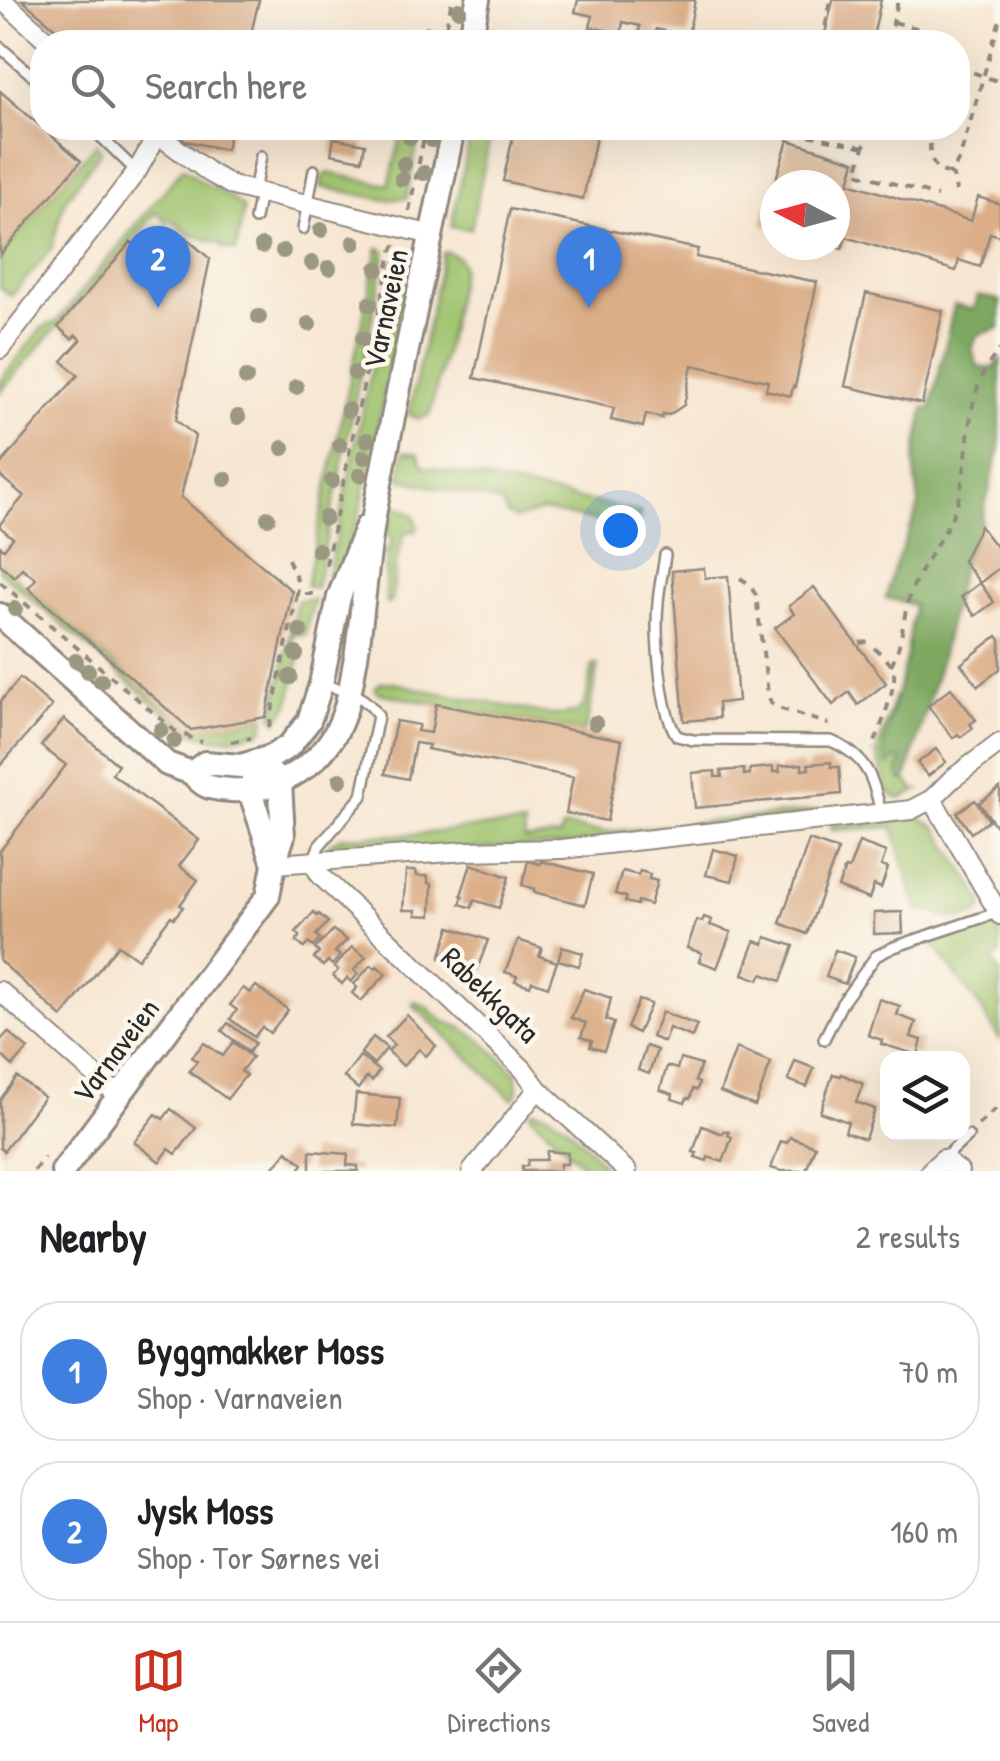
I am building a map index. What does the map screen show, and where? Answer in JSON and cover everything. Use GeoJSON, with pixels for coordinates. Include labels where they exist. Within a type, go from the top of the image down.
{"type":"FeatureCollection","features":[{"type":"Feature","properties":{"kind":"street"},"geometry":{"type":"LineString","coordinates":[[2,0],[36,30]]}},
{"type":"Feature","properties":{"kind":"street"},"geometry":{"type":"LineString","coordinates":[[472,30],[478,0]]}},
{"type":"Feature","properties":{"kind":"street"},"geometry":{"type":"LineString","coordinates":[[0,349],[136,171],[149,140]]}},
{"type":"Feature","properties":{"kind":"street"},"geometry":{"type":"LineString","coordinates":[[166,140],[232,186],[432,236]]}},
{"type":"Feature","properties":{"kind":"street","name":"Varnaveien"},"geometry":{"type":"LineString","coordinates":[[192,773],[201,785],[218,789],[250,791],[280,782],[308,766],[328,745],[343,718],[364,604],[376,503],[451,140]]}},
{"type":"Feature","properties":{"kind":"street","name":"Varnaveien"},"geometry":{"type":"LineString","coordinates":[[258,761],[289,746],[309,721],[339,598],[376,503]]}},
{"type":"Feature","properties":{"kind":"street"},"geometry":{"type":"LineString","coordinates":[[0,616],[166,764],[192,773],[204,763],[240,766],[258,761]]}},
{"type":"Feature","properties":{"kind":"street"},"geometry":{"type":"LineString","coordinates":[[258,761],[250,791],[274,864],[562,849],[911,810],[932,799],[1000,742]]}},
{"type":"Feature","properties":{"kind":"street"},"geometry":{"type":"LineString","coordinates":[[258,761],[280,782]]}},
{"type":"Feature","properties":{"kind":"street","name":"Varnaveien"},"geometry":{"type":"LineString","coordinates":[[63,1171],[268,896],[283,836],[280,782]]}},
{"type":"Feature","properties":{"kind":"street"},"geometry":{"type":"LineString","coordinates":[[932,799],[999,913]]}},
{"type":"Feature","properties":{"kind":"street","name":"Rabekkgata"},"geometry":{"type":"LineString","coordinates":[[312,862],[321,876],[510,1056],[538,1089],[627,1171]]}},
{"type":"Feature","properties":{"kind":"street"},"geometry":{"type":"LineString","coordinates":[[0,991],[120,1097]]}},
{"type":"Feature","properties":{"kind":"street"},"geometry":{"type":"LineString","coordinates":[[472,1171],[538,1089]]}},
{"type":"Feature","properties":{"kind":"street"},"geometry":{"type":"LineString","coordinates":[[936,1165],[959,1171]]}},
{"type":"Feature","properties":{"kind":"lane"},"geometry":{"type":"LineString","coordinates":[[0,47],[30,73]]}},
{"type":"Feature","properties":{"kind":"lane"},"geometry":{"type":"LineString","coordinates":[[104,140],[136,171]]}},
{"type":"Feature","properties":{"kind":"lane"},"geometry":{"type":"LineString","coordinates":[[255,219],[261,156]]}},
{"type":"Feature","properties":{"kind":"lane"},"geometry":{"type":"LineString","coordinates":[[303,228],[314,170]]}},
{"type":"Feature","properties":{"kind":"lane"},"geometry":{"type":"LineString","coordinates":[[665,555],[658,640],[670,727],[678,736],[693,740],[831,740],[865,765],[881,814]]}},
{"type":"Feature","properties":{"kind":"lane"},"geometry":{"type":"LineString","coordinates":[[312,862],[319,846],[362,796],[378,716],[371,703],[321,684]]}},
{"type":"Feature","properties":{"kind":"lane"},"geometry":{"type":"LineString","coordinates":[[824,1039],[842,1003],[876,956],[999,913]]}},
{"type":"Feature","properties":{"kind":"lane"},"geometry":{"type":"LineString","coordinates":[[936,1165],[962,1141]]}},
{"type":"Feature","properties":{"kind":"path"},"geometry":{"type":"LineString","coordinates":[[446,30],[452,0]]}},
{"type":"Feature","properties":{"kind":"path"},"geometry":{"type":"LineString","coordinates":[[825,30],[831,0]]}},
{"type":"Feature","properties":{"kind":"path"},"geometry":{"type":"LineString","coordinates":[[892,30],[898,0]]}},
{"type":"Feature","properties":{"kind":"path"},"geometry":{"type":"LineString","coordinates":[[970,125],[1000,19]]}},
{"type":"Feature","properties":{"kind":"path"},"geometry":{"type":"LineString","coordinates":[[894,22],[924,30]]}},
{"type":"Feature","properties":{"kind":"path"},"geometry":{"type":"LineString","coordinates":[[425,28],[436,30]]}},
{"type":"Feature","properties":{"kind":"path"},"geometry":{"type":"LineString","coordinates":[[970,70],[1000,82]]}},
{"type":"Feature","properties":{"kind":"path"},"geometry":{"type":"LineString","coordinates":[[324,574],[391,254],[411,206],[424,140]]}},
{"type":"Feature","properties":{"kind":"path"},"geometry":{"type":"LineString","coordinates":[[829,140],[864,148]]}},
{"type":"Feature","properties":{"kind":"path"},"geometry":{"type":"LineString","coordinates":[[866,140],[857,173],[937,196]]}},
{"type":"Feature","properties":{"kind":"path"},"geometry":{"type":"LineString","coordinates":[[931,140],[932,162],[938,170],[954,176],[956,191]]}},
{"type":"Feature","properties":{"kind":"path"},"geometry":{"type":"LineString","coordinates":[[949,173],[965,140]]}},
{"type":"Feature","properties":{"kind":"path"},"geometry":{"type":"LineString","coordinates":[[891,665],[898,652],[910,593],[956,505],[977,391],[988,364],[1000,350]]}},
{"type":"Feature","properties":{"kind":"path"},"geometry":{"type":"LineString","coordinates":[[222,744],[265,734],[271,728],[299,584],[288,560]]}},
{"type":"Feature","properties":{"kind":"path"},"geometry":{"type":"LineString","coordinates":[[740,578],[756,595],[772,703],[842,730]]}},
{"type":"Feature","properties":{"kind":"path"},"geometry":{"type":"LineString","coordinates":[[0,582],[175,730],[213,744]]}},
{"type":"Feature","properties":{"kind":"path"},"geometry":{"type":"LineString","coordinates":[[297,594],[320,594]]}},
{"type":"Feature","properties":{"kind":"path"},"geometry":{"type":"LineString","coordinates":[[860,643],[866,642],[891,665],[895,676],[872,750],[864,744]]}},
{"type":"Feature","properties":{"kind":"path"},"geometry":{"type":"LineString","coordinates":[[970,1134],[1000,1105]]}},
{"type":"Feature","properties":{"kind":"green space"},"geometry":{"type":"Polygon","coordinates":[[[400,140],[418,140],[407,198],[386,200],[321,187],[322,178],[328,173],[389,185],[400,140]]]}},
{"type":"Feature","properties":{"kind":"green space"},"geometry":{"type":"Polygon","coordinates":[[[469,140],[490,140],[471,229],[451,227],[469,140]]]}},
{"type":"Feature","properties":{"kind":"green space"},"geometry":{"type":"Polygon","coordinates":[[[96,144],[101,150],[64,202],[51,250],[11,296],[0,287],[0,255],[96,144]]]}},
{"type":"Feature","properties":{"kind":"green space"},"geometry":{"type":"Polygon","coordinates":[[[183,168],[244,209],[236,251],[190,234],[157,212],[0,392],[2,378],[42,328],[56,322],[183,168]]]}},
{"type":"Feature","properties":{"kind":"green space"},"geometry":{"type":"Polygon","coordinates":[[[378,248],[385,251],[383,265],[316,588],[306,586],[378,248]]]}},
{"type":"Feature","properties":{"kind":"green space"},"geometry":{"type":"Polygon","coordinates":[[[443,253],[458,257],[462,265],[430,414],[417,418],[409,414],[443,253]]]}},
{"type":"Feature","properties":{"kind":"green space"},"geometry":{"type":"Polygon","coordinates":[[[402,260],[412,266],[360,511],[330,592],[329,570],[394,261],[402,260]]]}},
{"type":"Feature","properties":{"kind":"green space"},"geometry":{"type":"Polygon","coordinates":[[[978,296],[1000,300],[1000,328],[977,335],[972,350],[978,367],[993,369],[1000,359],[1000,447],[980,526],[963,561],[941,658],[903,781],[899,774],[902,760],[897,758],[888,765],[884,742],[905,664],[914,605],[886,598],[919,506],[914,462],[924,408],[931,409],[954,305],[974,309],[978,296]]]}},
{"type":"Feature","properties":{"kind":"green space"},"geometry":{"type":"Polygon","coordinates":[[[404,451],[419,454],[426,467],[640,512],[640,519],[626,517],[624,526],[543,511],[516,519],[507,515],[502,504],[488,499],[403,480],[400,477],[404,451]]]}},
{"type":"Feature","properties":{"kind":"green space"},"geometry":{"type":"Polygon","coordinates":[[[395,506],[412,514],[417,531],[405,532],[396,563],[392,601],[388,604],[386,550],[390,551],[392,538],[387,536],[395,506]]]}},
{"type":"Feature","properties":{"kind":"green space"},"geometry":{"type":"Polygon","coordinates":[[[0,564],[191,730],[266,717],[263,730],[224,738],[186,731],[0,572],[0,564]]]}},
{"type":"Feature","properties":{"kind":"green space"},"geometry":{"type":"Polygon","coordinates":[[[314,599],[305,635],[293,634],[290,650],[301,653],[289,705],[277,722],[273,715],[297,601],[314,599]]]}},
{"type":"Feature","properties":{"kind":"green space"},"geometry":{"type":"Polygon","coordinates":[[[593,665],[598,665],[582,732],[378,693],[375,689],[380,683],[392,682],[552,715],[566,714],[575,712],[585,702],[593,665]]]}},
{"type":"Feature","properties":{"kind":"green space"},"geometry":{"type":"Polygon","coordinates":[[[895,695],[884,742],[902,759],[898,772],[903,781],[906,779],[918,790],[902,799],[888,791],[876,753],[895,695]]]}},
{"type":"Feature","properties":{"kind":"green space"},"geometry":{"type":"Polygon","coordinates":[[[863,806],[862,811],[557,846],[331,854],[329,844],[342,837],[524,825],[525,840],[560,836],[563,827],[605,832],[863,806]]]}},
{"type":"Feature","properties":{"kind":"green space"},"geometry":{"type":"Polygon","coordinates":[[[918,817],[937,828],[983,902],[982,910],[958,918],[917,909],[893,827],[832,830],[831,826],[918,817]]]}},
{"type":"Feature","properties":{"kind":"green space"},"geometry":{"type":"Polygon","coordinates":[[[988,925],[1000,932],[1000,954],[993,960],[1000,973],[1000,1040],[930,940],[988,925]]]}},
{"type":"Feature","properties":{"kind":"green space"},"geometry":{"type":"Polygon","coordinates":[[[415,1002],[481,1040],[517,1073],[515,1098],[412,1004],[415,1002]]]}},
{"type":"Feature","properties":{"kind":"green space"},"geometry":{"type":"Polygon","coordinates":[[[531,1110],[564,1124],[608,1171],[589,1171],[530,1114],[531,1110]]]}},
{"type":"Feature","properties":{"kind":"building"},"geometry":{"type":"Polygon","coordinates":[[[22,0],[259,0],[252,30],[58,30],[22,0]]]}},
{"type":"Feature","properties":{"kind":"building"},"geometry":{"type":"Polygon","coordinates":[[[578,0],[695,0],[689,30],[639,30],[640,26],[623,22],[622,30],[606,30],[590,27],[593,16],[575,12],[578,0]]]}},
{"type":"Feature","properties":{"kind":"building"},"geometry":{"type":"Polygon","coordinates":[[[833,0],[881,0],[875,30],[826,30],[833,0]]]}},
{"type":"Feature","properties":{"kind":"building"},"geometry":{"type":"Polygon","coordinates":[[[0,91],[30,117],[30,140],[57,140],[81,161],[0,255],[0,91]]]}},
{"type":"Feature","properties":{"kind":"building"},"geometry":{"type":"Polygon","coordinates":[[[185,140],[228,140],[226,150],[185,140]]]}},
{"type":"Feature","properties":{"kind":"building"},"geometry":{"type":"Polygon","coordinates":[[[334,140],[365,144],[362,160],[331,154],[334,140]]]}},
{"type":"Feature","properties":{"kind":"building"},"geometry":{"type":"Polygon","coordinates":[[[512,140],[595,140],[583,199],[503,181],[512,140]]]}},
{"type":"Feature","properties":{"kind":"building"},"geometry":{"type":"Polygon","coordinates":[[[788,140],[855,161],[850,179],[850,170],[779,170],[788,140]]]}},
{"type":"Feature","properties":{"kind":"building"},"geometry":{"type":"Polygon","coordinates":[[[850,183],[971,221],[978,197],[1000,204],[1000,236],[990,233],[980,267],[959,260],[956,271],[850,238],[850,183]]]}},
{"type":"Feature","properties":{"kind":"building"},"geometry":{"type":"Polygon","coordinates":[[[510,209],[698,249],[696,257],[817,282],[791,396],[766,390],[768,381],[692,365],[684,405],[662,418],[646,414],[643,427],[611,420],[614,408],[474,378],[510,209]]]}},
{"type":"Feature","properties":{"kind":"building"},"geometry":{"type":"Polygon","coordinates":[[[185,237],[210,259],[176,420],[195,436],[181,497],[292,591],[266,717],[191,730],[28,588],[36,579],[22,568],[14,577],[0,564],[0,546],[4,549],[13,538],[0,524],[24,496],[0,476],[0,465],[78,375],[62,361],[81,340],[76,335],[72,339],[58,327],[131,242],[159,267],[185,237]]]}},
{"type":"Feature","properties":{"kind":"building"},"geometry":{"type":"Polygon","coordinates":[[[866,293],[943,311],[922,404],[845,386],[866,293]]]}},
{"type":"Feature","properties":{"kind":"building"},"geometry":{"type":"Polygon","coordinates":[[[980,526],[1000,552],[1000,567],[980,583],[963,561],[980,526]]]}},
{"type":"Feature","properties":{"kind":"building"},"geometry":{"type":"Polygon","coordinates":[[[704,568],[705,578],[728,576],[738,701],[718,703],[719,718],[684,721],[672,571],[704,568]]]}},
{"type":"Feature","properties":{"kind":"building"},"geometry":{"type":"Polygon","coordinates":[[[980,583],[994,602],[975,616],[961,597],[980,583]]]}},
{"type":"Feature","properties":{"kind":"building"},"geometry":{"type":"Polygon","coordinates":[[[814,587],[886,683],[858,705],[849,692],[833,705],[775,628],[794,614],[789,606],[814,587]]]}},
{"type":"Feature","properties":{"kind":"building"},"geometry":{"type":"Polygon","coordinates":[[[997,636],[1000,669],[978,686],[961,664],[997,636]]]}},
{"type":"Feature","properties":{"kind":"building"},"geometry":{"type":"Polygon","coordinates":[[[20,678],[52,706],[0,766],[0,702],[20,678]]]}},
{"type":"Feature","properties":{"kind":"building"},"geometry":{"type":"Polygon","coordinates":[[[951,688],[976,720],[970,724],[973,728],[953,738],[928,706],[951,688]]]}},
{"type":"Feature","properties":{"kind":"building"},"geometry":{"type":"Polygon","coordinates":[[[436,704],[622,740],[607,821],[566,813],[573,777],[427,749],[429,745],[415,743],[408,779],[385,774],[396,721],[419,725],[417,731],[431,733],[436,704]]]}},
{"type":"Feature","properties":{"kind":"building"},"geometry":{"type":"Polygon","coordinates":[[[64,719],[118,765],[112,774],[199,840],[179,866],[198,880],[180,905],[183,907],[174,918],[171,916],[138,959],[118,945],[62,1017],[0,961],[0,851],[66,765],[41,746],[64,719]]]}},
{"type":"Feature","properties":{"kind":"building"},"geometry":{"type":"Polygon","coordinates":[[[936,749],[946,762],[928,776],[917,763],[936,749]]]}},
{"type":"Feature","properties":{"kind":"building"},"geometry":{"type":"Polygon","coordinates":[[[831,762],[831,767],[839,767],[841,794],[695,808],[692,773],[715,771],[715,777],[722,777],[721,771],[744,769],[744,775],[750,774],[750,769],[773,767],[773,772],[780,772],[779,766],[802,764],[802,770],[809,769],[808,764],[831,762]]]}},
{"type":"Feature","properties":{"kind":"building"},"geometry":{"type":"Polygon","coordinates":[[[1000,788],[1000,821],[995,825],[979,803],[1000,788]]]}},
{"type":"Feature","properties":{"kind":"building"},"geometry":{"type":"Polygon","coordinates":[[[975,800],[989,820],[971,833],[957,813],[975,800]]]}},
{"type":"Feature","properties":{"kind":"building"},"geometry":{"type":"Polygon","coordinates":[[[809,840],[838,850],[807,934],[780,923],[809,840]]]}},
{"type":"Feature","properties":{"kind":"building"},"geometry":{"type":"Polygon","coordinates":[[[859,842],[886,852],[881,866],[888,868],[881,888],[874,885],[869,899],[838,887],[859,842]]]}},
{"type":"Feature","properties":{"kind":"building"},"geometry":{"type":"Polygon","coordinates":[[[713,849],[738,856],[732,881],[706,875],[713,849]]]}},
{"type":"Feature","properties":{"kind":"building"},"geometry":{"type":"Polygon","coordinates":[[[528,861],[593,874],[585,905],[534,892],[522,885],[528,861]]]}},
{"type":"Feature","properties":{"kind":"building"},"geometry":{"type":"Polygon","coordinates":[[[471,864],[509,877],[499,908],[474,900],[472,908],[460,904],[471,864]]]}},
{"type":"Feature","properties":{"kind":"building"},"geometry":{"type":"Polygon","coordinates":[[[406,871],[428,876],[428,883],[432,883],[431,916],[403,910],[406,871]]]}},
{"type":"Feature","properties":{"kind":"building"},"geometry":{"type":"Polygon","coordinates":[[[622,871],[638,875],[640,871],[657,881],[650,905],[625,902],[626,897],[615,894],[622,871]]]}},
{"type":"Feature","properties":{"kind":"building"},"geometry":{"type":"Polygon","coordinates":[[[314,912],[328,922],[316,935],[320,939],[313,947],[309,943],[304,948],[296,941],[300,936],[296,932],[314,912]]]}},
{"type":"Feature","properties":{"kind":"building"},"geometry":{"type":"Polygon","coordinates":[[[902,912],[903,933],[874,934],[874,913],[902,912]]]}},
{"type":"Feature","properties":{"kind":"building"},"geometry":{"type":"Polygon","coordinates":[[[704,917],[712,920],[710,925],[731,932],[717,968],[699,961],[702,953],[687,948],[697,920],[702,922],[704,917]]]}},
{"type":"Feature","properties":{"kind":"building"},"geometry":{"type":"Polygon","coordinates":[[[450,927],[488,940],[477,970],[440,958],[450,927]]]}},
{"type":"Feature","properties":{"kind":"building"},"geometry":{"type":"Polygon","coordinates":[[[333,930],[347,940],[335,952],[340,956],[332,965],[328,961],[323,966],[314,958],[319,953],[315,949],[333,930]]]}},
{"type":"Feature","properties":{"kind":"building"},"geometry":{"type":"Polygon","coordinates":[[[766,937],[794,946],[781,981],[762,974],[759,980],[743,974],[755,941],[764,944],[766,937]]]}},
{"type":"Feature","properties":{"kind":"building"},"geometry":{"type":"Polygon","coordinates":[[[518,940],[542,948],[539,956],[557,962],[548,987],[532,981],[530,986],[515,981],[517,976],[505,972],[518,940]]]}},
{"type":"Feature","properties":{"kind":"building"},"geometry":{"type":"Polygon","coordinates":[[[352,947],[366,957],[354,970],[358,974],[351,982],[347,978],[342,984],[333,976],[338,970],[334,967],[352,947]]]}},
{"type":"Feature","properties":{"kind":"building"},"geometry":{"type":"Polygon","coordinates":[[[562,947],[583,953],[579,966],[558,960],[562,947]]]}},
{"type":"Feature","properties":{"kind":"building"},"geometry":{"type":"Polygon","coordinates":[[[835,950],[855,957],[845,984],[826,977],[835,950]]]}},
{"type":"Feature","properties":{"kind":"building"},"geometry":{"type":"Polygon","coordinates":[[[371,965],[386,974],[361,1001],[352,993],[357,988],[354,984],[371,965]]]}},
{"type":"Feature","properties":{"kind":"building"},"geometry":{"type":"Polygon","coordinates":[[[256,986],[288,1010],[270,1033],[262,1027],[254,1037],[230,1019],[237,1010],[230,1005],[243,988],[250,993],[256,986]]]}},
{"type":"Feature","properties":{"kind":"building"},"geometry":{"type":"Polygon","coordinates":[[[584,989],[611,998],[606,1020],[614,1023],[604,1051],[590,1047],[592,1041],[581,1037],[586,1023],[571,1018],[584,989]]]}},
{"type":"Feature","properties":{"kind":"building"},"geometry":{"type":"Polygon","coordinates":[[[879,999],[900,1006],[897,1015],[916,1022],[911,1037],[922,1040],[919,1051],[905,1051],[881,1044],[882,1040],[868,1035],[879,999]]]}},
{"type":"Feature","properties":{"kind":"building"},"geometry":{"type":"Polygon","coordinates":[[[639,1000],[651,1004],[638,1033],[627,1028],[639,1000]]]}},
{"type":"Feature","properties":{"kind":"building"},"geometry":{"type":"Polygon","coordinates":[[[662,1012],[697,1025],[692,1037],[669,1028],[664,1042],[652,1037],[662,1012]]]}},
{"type":"Feature","properties":{"kind":"building"},"geometry":{"type":"Polygon","coordinates":[[[407,1015],[436,1046],[426,1056],[419,1049],[403,1066],[388,1051],[394,1045],[386,1037],[407,1015]]]}},
{"type":"Feature","properties":{"kind":"building"},"geometry":{"type":"Polygon","coordinates":[[[228,1023],[255,1043],[249,1052],[222,1031],[228,1023]]]}},
{"type":"Feature","properties":{"kind":"building"},"geometry":{"type":"Polygon","coordinates":[[[8,1032],[28,1049],[13,1066],[0,1054],[0,1041],[8,1032]]]}},
{"type":"Feature","properties":{"kind":"building"},"geometry":{"type":"Polygon","coordinates":[[[373,1037],[387,1048],[374,1064],[361,1053],[373,1037]]]}},
{"type":"Feature","properties":{"kind":"building"},"geometry":{"type":"Polygon","coordinates":[[[233,1042],[252,1057],[241,1071],[246,1075],[227,1099],[189,1071],[197,1061],[192,1057],[204,1043],[223,1056],[233,1042]]]}},
{"type":"Feature","properties":{"kind":"building"},"geometry":{"type":"Polygon","coordinates":[[[646,1046],[657,1050],[649,1074],[638,1070],[646,1046]]]}},
{"type":"Feature","properties":{"kind":"building"},"geometry":{"type":"Polygon","coordinates":[[[736,1048],[771,1062],[755,1106],[720,1092],[736,1048]]]}},
{"type":"Feature","properties":{"kind":"building"},"geometry":{"type":"Polygon","coordinates":[[[360,1056],[379,1071],[372,1081],[367,1077],[358,1089],[344,1077],[360,1056]]]}},
{"type":"Feature","properties":{"kind":"building"},"geometry":{"type":"Polygon","coordinates":[[[680,1059],[701,1065],[695,1081],[699,1083],[697,1090],[693,1089],[685,1103],[660,1090],[667,1066],[677,1069],[680,1059]]]}},
{"type":"Feature","properties":{"kind":"building"},"geometry":{"type":"Polygon","coordinates":[[[795,1061],[814,1068],[807,1087],[788,1080],[795,1061]]]}},
{"type":"Feature","properties":{"kind":"building"},"geometry":{"type":"Polygon","coordinates":[[[833,1074],[863,1084],[856,1102],[875,1109],[865,1139],[845,1132],[848,1122],[820,1112],[833,1074]]]}},
{"type":"Feature","properties":{"kind":"building"},"geometry":{"type":"Polygon","coordinates":[[[17,1077],[44,1097],[4,1151],[0,1148],[0,1100],[17,1077]]]}},
{"type":"Feature","properties":{"kind":"building"},"geometry":{"type":"Polygon","coordinates":[[[356,1094],[400,1098],[397,1128],[353,1124],[356,1094]]]}},
{"type":"Feature","properties":{"kind":"building"},"geometry":{"type":"Polygon","coordinates":[[[171,1109],[196,1128],[176,1154],[169,1149],[160,1162],[134,1142],[156,1114],[163,1119],[171,1109]]]}},
{"type":"Feature","properties":{"kind":"building"},"geometry":{"type":"Polygon","coordinates":[[[702,1126],[723,1134],[729,1132],[732,1137],[723,1162],[695,1157],[697,1153],[693,1152],[702,1126]]]}},
{"type":"Feature","properties":{"kind":"building"},"geometry":{"type":"Polygon","coordinates":[[[790,1137],[815,1146],[806,1171],[771,1168],[781,1141],[787,1143],[790,1137]]]}},
{"type":"Feature","properties":{"kind":"building"},"geometry":{"type":"Polygon","coordinates":[[[287,1151],[303,1164],[298,1171],[271,1171],[287,1151]]]}},
{"type":"Feature","properties":{"kind":"building"},"geometry":{"type":"Polygon","coordinates":[[[310,1151],[348,1154],[347,1165],[358,1166],[358,1171],[310,1171],[310,1151]]]}},
{"type":"Feature","properties":{"kind":"building"},"geometry":{"type":"Polygon","coordinates":[[[547,1151],[568,1153],[567,1164],[560,1164],[559,1171],[522,1171],[528,1160],[546,1160],[547,1151]]]}},
{"type":"Feature","properties":{"kind":"place","name":"Jysk Moss"},"geometry":{"type":"Point","coordinates":[158,308]}},
{"type":"Feature","properties":{"kind":"place","name":"Byggmakker Moss"},"geometry":{"type":"Point","coordinates":[589,308]}}]}
